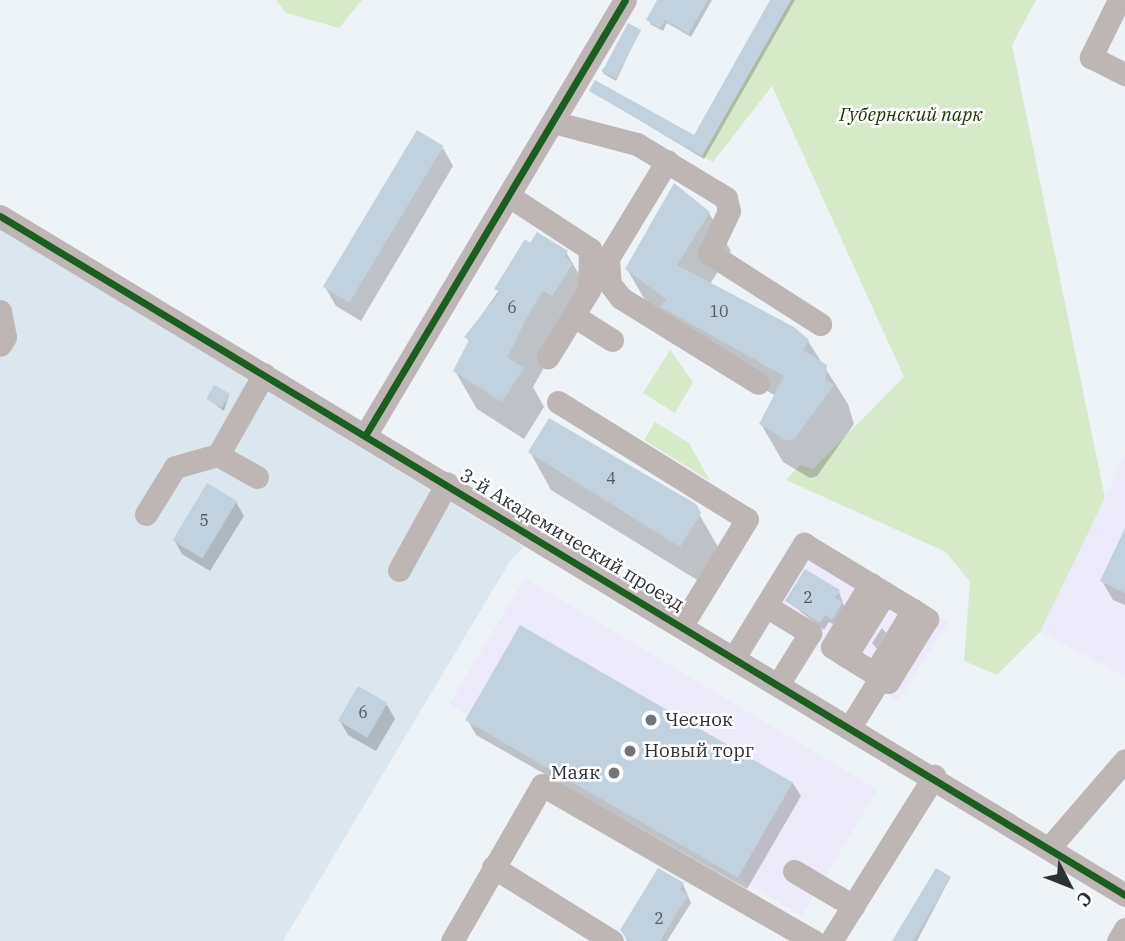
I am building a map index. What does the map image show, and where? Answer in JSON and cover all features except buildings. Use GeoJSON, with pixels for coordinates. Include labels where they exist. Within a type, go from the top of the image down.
{"type":"FeatureCollection","features":[{"type":"Feature","properties":{"kind":"street"},"geometry":{"type":"LineString","coordinates":[[366,434],[625,0]]}},
{"type":"Feature","properties":{"kind":"street"},"geometry":{"type":"LineString","coordinates":[[1119,0],[1091,57],[1125,74]]}},
{"type":"Feature","properties":{"kind":"street"},"geometry":{"type":"LineString","coordinates":[[553,122],[638,144],[729,201],[709,243],[712,257],[820,324]]}},
{"type":"Feature","properties":{"kind":"street"},"geometry":{"type":"LineString","coordinates":[[667,161],[608,258],[610,284],[621,298],[758,383]]}},
{"type":"Feature","properties":{"kind":"street"},"geometry":{"type":"LineString","coordinates":[[509,196],[590,249],[589,290],[548,357]]}},
{"type":"Feature","properties":{"kind":"street","name":"3-й Академический проезд"},"geometry":{"type":"LineString","coordinates":[[0,216],[934,776],[1125,895]]}},
{"type":"Feature","properties":{"kind":"street"},"geometry":{"type":"LineString","coordinates":[[0,311],[5,337],[0,345]]}},
{"type":"Feature","properties":{"kind":"street"},"geometry":{"type":"LineString","coordinates":[[574,316],[612,340]]}},
{"type":"Feature","properties":{"kind":"street"},"geometry":{"type":"LineString","coordinates":[[146,513],[175,467],[218,455],[264,374]]}},
{"type":"Feature","properties":{"kind":"street"},"geometry":{"type":"LineString","coordinates":[[558,402],[747,519],[681,625]]}},
{"type":"Feature","properties":{"kind":"street"},"geometry":{"type":"LineString","coordinates":[[218,455],[257,477]]}},
{"type":"Feature","properties":{"kind":"street"},"geometry":{"type":"LineString","coordinates":[[399,570],[447,483]]}},
{"type":"Feature","properties":{"kind":"street"},"geometry":{"type":"LineString","coordinates":[[735,656],[804,544],[927,619],[881,678],[850,727]]}},
{"type":"Feature","properties":{"kind":"street"},"geometry":{"type":"LineString","coordinates":[[878,589],[839,652],[881,678]]}},
{"type":"Feature","properties":{"kind":"street"},"geometry":{"type":"LineString","coordinates":[[766,606],[810,633],[779,683]]}},
{"type":"Feature","properties":{"kind":"street"},"geometry":{"type":"LineString","coordinates":[[1049,848],[1125,760]]}},
{"type":"Feature","properties":{"kind":"street"},"geometry":{"type":"LineString","coordinates":[[831,941],[934,776]]}},
{"type":"Feature","properties":{"kind":"street"},"geometry":{"type":"LineString","coordinates":[[452,941],[542,785],[813,941]]}},
{"type":"Feature","properties":{"kind":"street"},"geometry":{"type":"LineString","coordinates":[[493,867],[612,941]]}},
{"type":"Feature","properties":{"kind":"street"},"geometry":{"type":"LineString","coordinates":[[794,871],[853,906]]}},
{"type":"Feature","properties":{"kind":"street"},"geometry":{"type":"LineString","coordinates":[[1118,941],[1125,929]]}},
{"type":"Feature","properties":{"kind":"shaded area"},"geometry":{"type":"Polygon","coordinates":[[[0,229],[524,547],[512,558],[283,941],[0,941],[0,229]]]}},
{"type":"Feature","properties":{"kind":"shaded area"},"geometry":{"type":"Polygon","coordinates":[[[1125,456],[1125,676],[1040,632],[1125,456]]]}},
{"type":"Feature","properties":{"kind":"shaded area"},"geometry":{"type":"Polygon","coordinates":[[[800,529],[948,622],[899,701],[750,609],[800,529]]]}},
{"type":"Feature","properties":{"kind":"shaded area"},"geometry":{"type":"Polygon","coordinates":[[[525,578],[877,790],[802,916],[449,704],[525,578]]]}},
{"type":"Feature","properties":{"kind":"green space"},"geometry":{"type":"Polygon","coordinates":[[[276,0],[362,0],[339,28],[286,13],[276,0]]]}},
{"type":"Feature","properties":{"kind":"green space","name":"Губернский парк"},"geometry":{"type":"Polygon","coordinates":[[[791,0],[1036,0],[1012,45],[1105,498],[1040,632],[997,675],[964,661],[970,582],[946,552],[786,480],[800,465],[813,469],[904,377],[772,86],[713,162],[702,156],[791,0]]]}},
{"type":"Feature","properties":{"kind":"green space"},"geometry":{"type":"Polygon","coordinates":[[[670,350],[693,382],[675,413],[643,393],[670,350]]]}},
{"type":"Feature","properties":{"kind":"green space"},"geometry":{"type":"Polygon","coordinates":[[[655,422],[689,443],[710,481],[644,440],[655,422]]]}},
{"type":"Feature","properties":{"kind":"cycle path"},"geometry":{"type":"LineString","coordinates":[[366,434],[625,0]]}},
{"type":"Feature","properties":{"kind":"cycle path"},"geometry":{"type":"LineString","coordinates":[[0,216],[1125,895]]}},
{"type":"Feature","properties":{"kind":"place","name":"Чеснок"},"geometry":{"type":"Point","coordinates":[651,720]}},
{"type":"Feature","properties":{"kind":"place","name":"Новый торг"},"geometry":{"type":"Point","coordinates":[630,751]}},
{"type":"Feature","properties":{"kind":"place","name":"Маяк"},"geometry":{"type":"Point","coordinates":[614,773]}}]}
